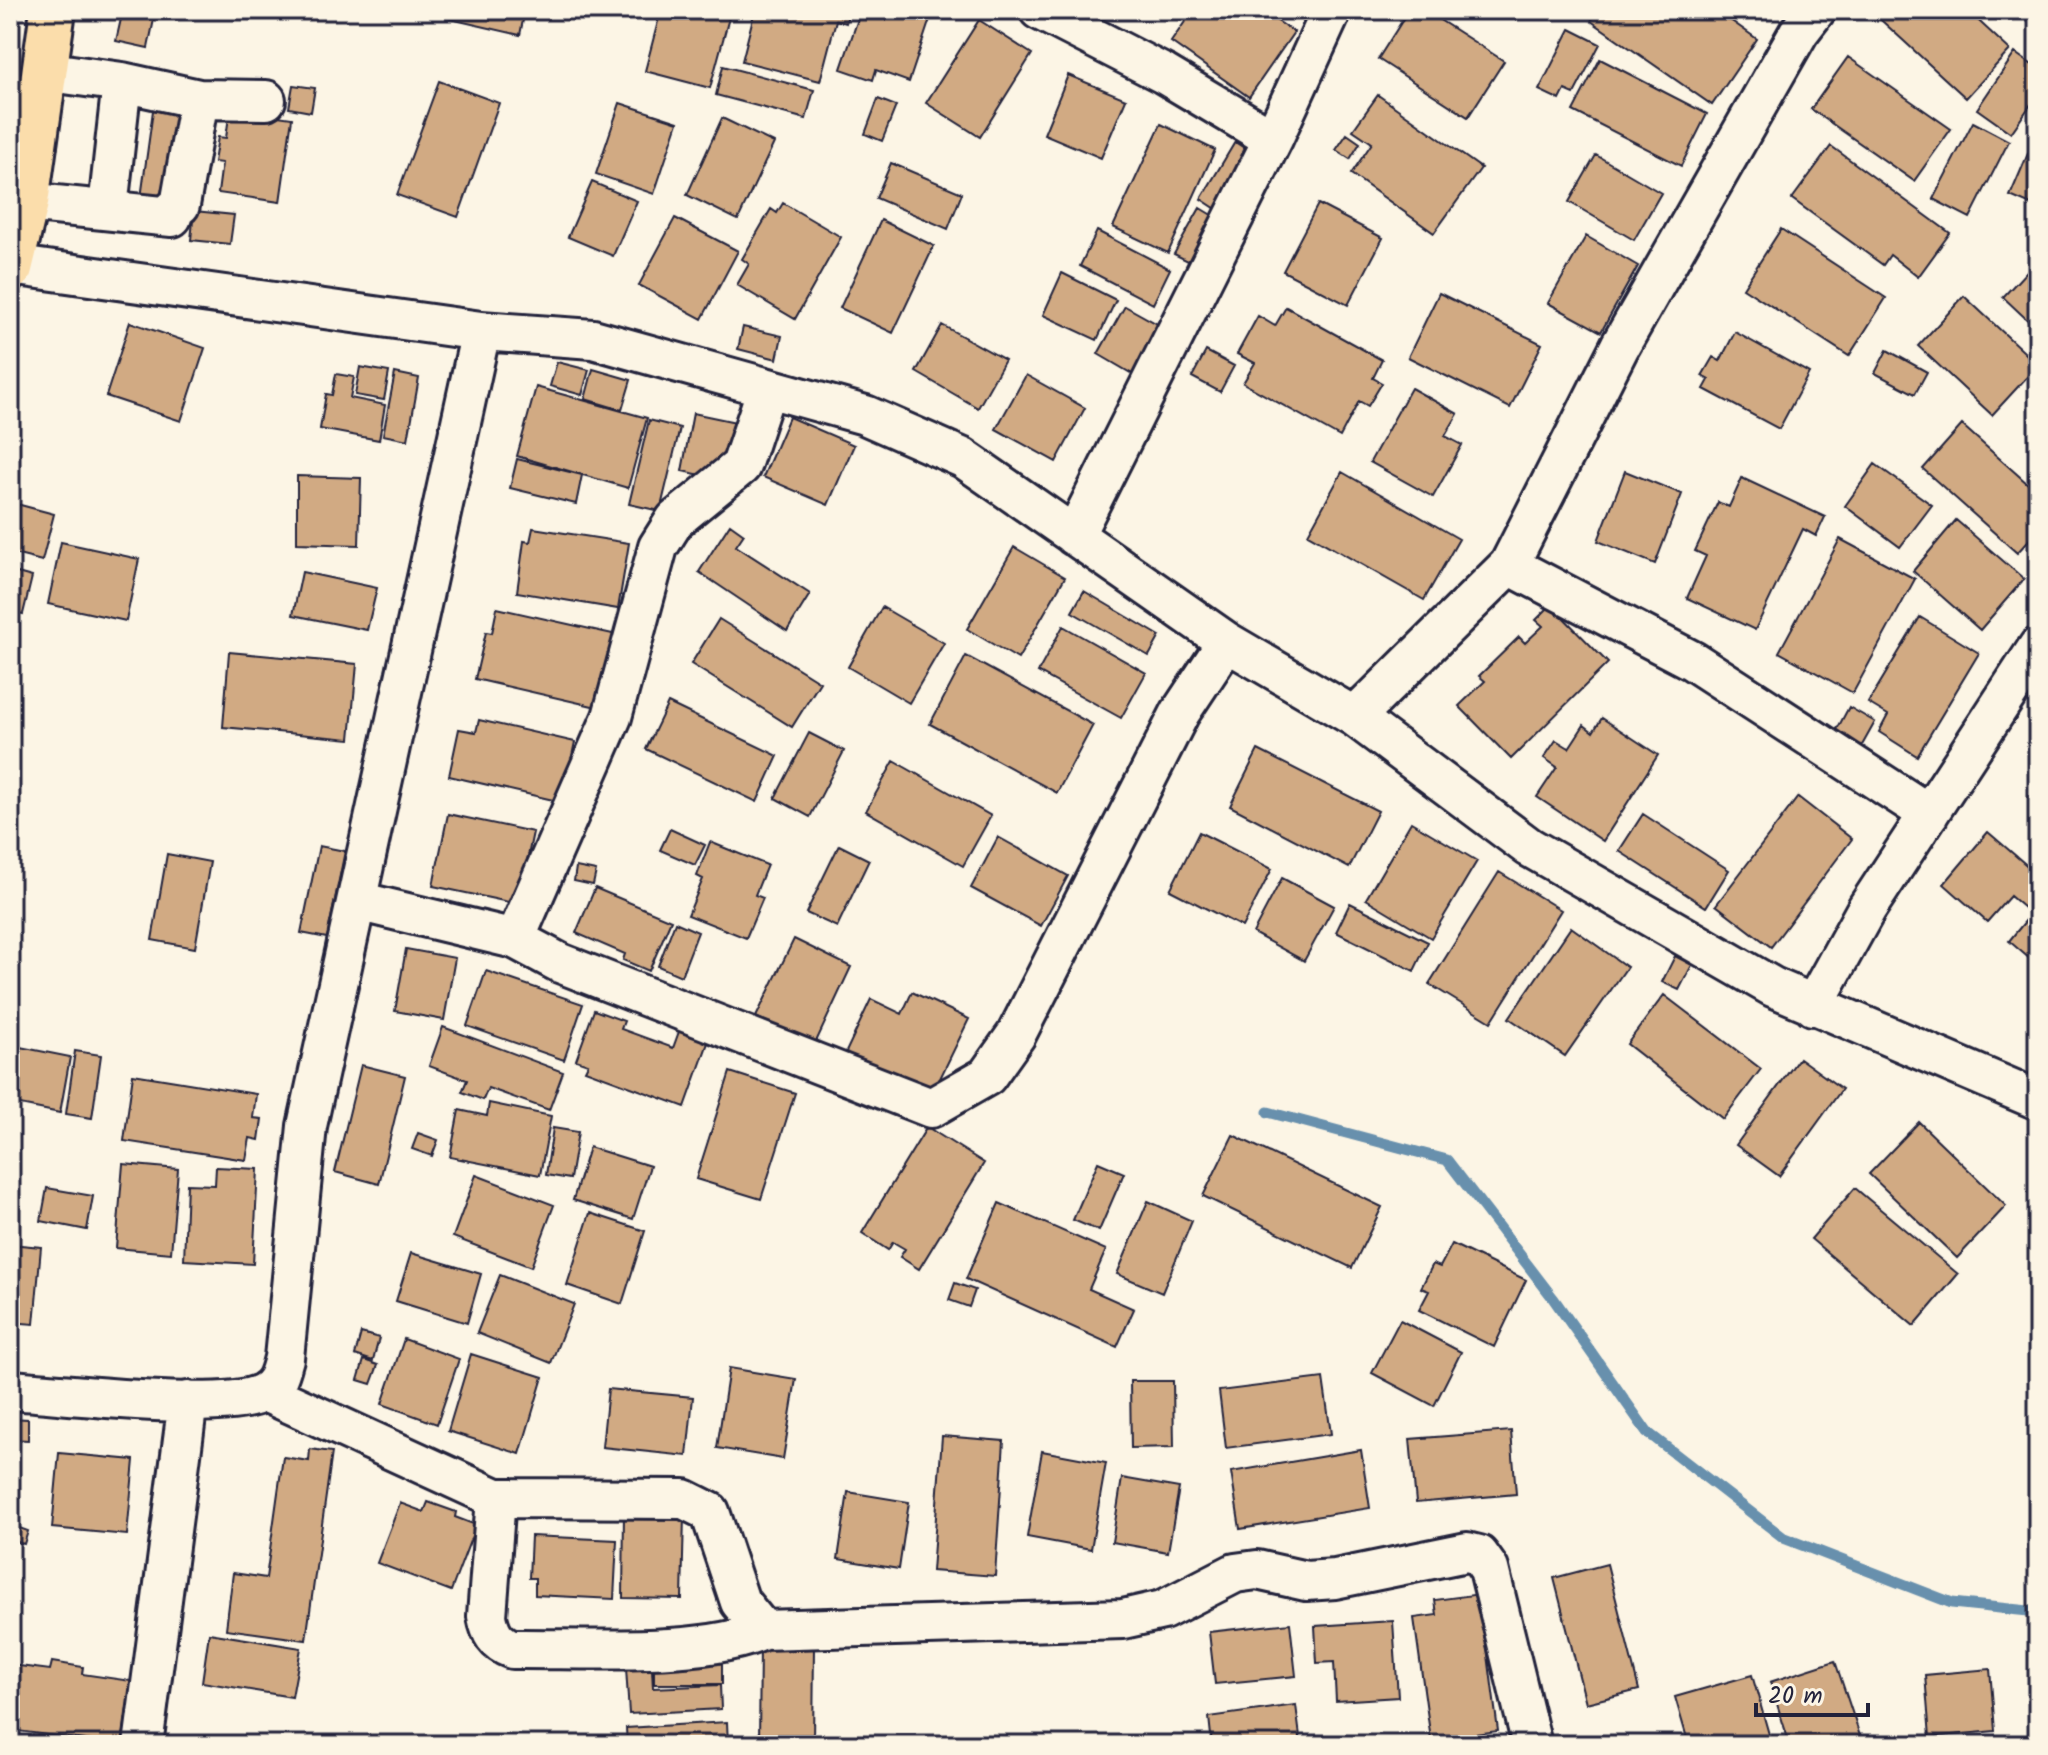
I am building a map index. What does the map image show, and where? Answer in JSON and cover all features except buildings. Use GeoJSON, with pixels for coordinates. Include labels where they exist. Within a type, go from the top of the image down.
{"type":"FeatureCollection","features":[{"type":"Feature","properties":{"kind":"main road"},"geometry":{"type":"LineString","coordinates":[[10,267],[26,202],[53,10]]}},
{"type":"Feature","properties":{"kind":"street"},"geometry":{"type":"LineString","coordinates":[[1039,10],[1164,74],[1273,139]]}},
{"type":"Feature","properties":{"kind":"street"},"geometry":{"type":"LineString","coordinates":[[1074,536],[1273,139],[1332,10]]}},
{"type":"Feature","properties":{"kind":"street"},"geometry":{"type":"LineString","coordinates":[[1355,717],[1509,565],[1620,346],[1799,32],[1816,10]]}},
{"type":"Feature","properties":{"kind":"street"},"geometry":{"type":"LineString","coordinates":[[43,71],[122,82],[199,99],[266,100]]}},
{"type":"Feature","properties":{"kind":"street"},"geometry":{"type":"LineString","coordinates":[[108,208],[122,82]]}},
{"type":"Feature","properties":{"kind":"street"},"geometry":{"type":"LineString","coordinates":[[26,202],[108,208],[172,217],[174,209],[180,205],[199,99]]}},
{"type":"Feature","properties":{"kind":"street"},"geometry":{"type":"LineString","coordinates":[[10,267],[481,331],[593,339],[865,415],[963,458],[1227,642],[1355,717],[1529,847],[1813,1006],[2038,1100]]}},
{"type":"Feature","properties":{"kind":"street"},"geometry":{"type":"LineString","coordinates":[[10,1390],[188,1401],[242,1400],[265,1392],[278,1381],[284,1358],[307,1126],[481,331]]}},
{"type":"Feature","properties":{"kind":"street"},"geometry":{"type":"LineString","coordinates":[[515,939],[612,717],[658,547],[675,520],[741,466],[767,388]]}},
{"type":"Feature","properties":{"kind":"street"},"geometry":{"type":"LineString","coordinates":[[1509,565],[1693,661],[1929,814]]}},
{"type":"Feature","properties":{"kind":"street"},"geometry":{"type":"LineString","coordinates":[[357,901],[515,939],[560,963],[931,1108],[987,1076],[1016,1035],[1180,713],[1227,642]]}},
{"type":"Feature","properties":{"kind":"street"},"geometry":{"type":"LineString","coordinates":[[1813,1006],[1867,908],[2038,647]]}},
{"type":"Feature","properties":{"kind":"street"},"geometry":{"type":"LineString","coordinates":[[265,1392],[496,1498],[684,1499],[710,1512],[740,1602],[763,1630]]}},
{"type":"Feature","properties":{"kind":"street"},"geometry":{"type":"LineString","coordinates":[[143,1745],[188,1401]]}},
{"type":"Feature","properties":{"kind":"street"},"geometry":{"type":"LineString","coordinates":[[496,1498],[487,1616],[489,1630],[503,1645],[512,1649],[703,1646],[741,1640],[763,1630],[1123,1619],[1163,1610],[1235,1573],[1257,1570],[1306,1581],[1335,1579],[1467,1552],[1479,1555],[1489,1569],[1532,1745]]}},
{"type":"Feature","properties":{"kind":"waterway"},"geometry":{"type":"LineString","coordinates":[[1268,1112],[1447,1160],[1553,1298],[1647,1432],[1784,1538],[1952,1603],[2038,1612]]}}]}
